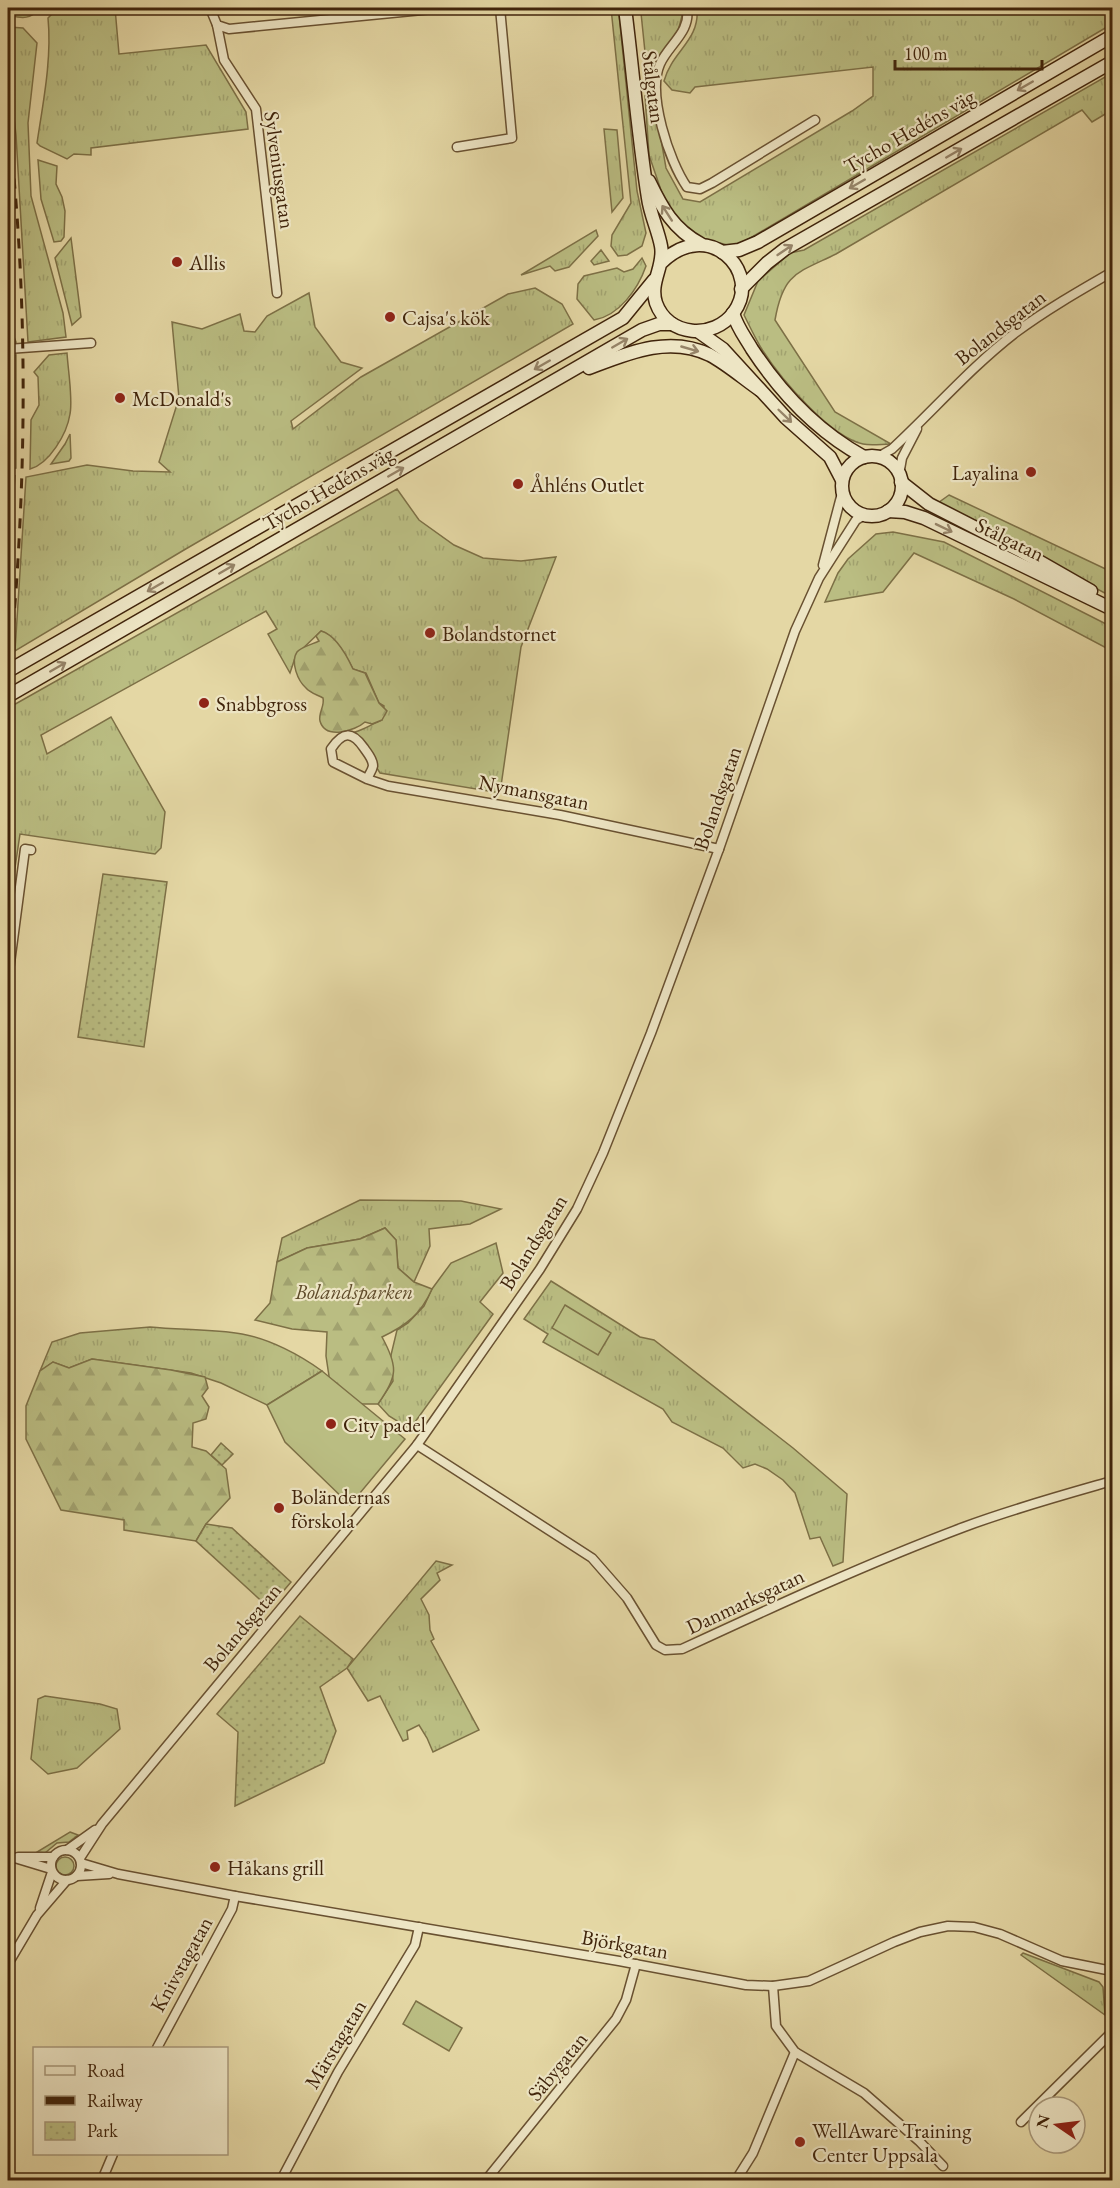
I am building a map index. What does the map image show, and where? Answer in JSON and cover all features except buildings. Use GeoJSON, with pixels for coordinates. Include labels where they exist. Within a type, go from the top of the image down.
{"type":"FeatureCollection","features":[{"type":"Feature","properties":{"kind":"main road","name":"Stålgatan"},"geometry":{"type":"LineString","coordinates":[[625,8],[648,199],[661,246],[661,263]]}},
{"type":"Feature","properties":{"kind":"main road","name":"Tycho Hedéns väg"},"geometry":{"type":"LineString","coordinates":[[722,252],[739,250],[758,242],[1113,36]]}},
{"type":"Feature","properties":{"kind":"main road","name":"Tycho Hedéns väg"},"geometry":{"type":"LineString","coordinates":[[741,289],[785,249],[1113,62]]}},
{"type":"Feature","properties":{"kind":"main road","name":"Stålgatan"},"geometry":{"type":"LineString","coordinates":[[645,171],[670,219],[684,235],[701,244]]}},
{"type":"Feature","properties":{"kind":"main road"},"geometry":{"type":"LineString","coordinates":[[701,244],[722,252],[733,262],[739,274],[741,289],[734,313],[718,326],[699,332],[684,330],[672,324],[663,315],[654,292],[654,280],[661,263],[672,252],[686,246],[701,244]]}},
{"type":"Feature","properties":{"kind":"main road","name":"Tycho Hedéns väg"},"geometry":{"type":"LineString","coordinates":[[8,670],[623,318],[654,280]]}},
{"type":"Feature","properties":{"kind":"main road"},"geometry":{"type":"LineString","coordinates":[[734,313],[737,325],[779,387],[807,417],[864,458]]}},
{"type":"Feature","properties":{"kind":"main road","name":"Tycho Hedéns väg"},"geometry":{"type":"LineString","coordinates":[[8,696],[642,330],[659,324],[672,324]]}},
{"type":"Feature","properties":{"kind":"main road"},"geometry":{"type":"LineString","coordinates":[[699,332],[723,349],[786,417],[830,457],[842,480],[842,493],[852,509],[863,516],[879,516],[888,511],[899,498],[900,478],[889,462],[878,457],[864,458],[850,466],[842,480]]}},
{"type":"Feature","properties":{"kind":"main road"},"geometry":{"type":"LineString","coordinates":[[554,381],[635,351],[658,346],[678,346],[709,355],[760,390]]}},
{"type":"Feature","properties":{"kind":"main road","name":"Stålgatan"},"geometry":{"type":"LineString","coordinates":[[900,478],[929,504],[1021,551],[1113,604]]}},
{"type":"Feature","properties":{"kind":"main road","name":"Stålgatan"},"geometry":{"type":"LineString","coordinates":[[888,511],[905,512],[924,519],[1113,609]]}},
{"type":"Feature","properties":{"kind":"street","name":"Sylveniusgatan"},"geometry":{"type":"LineString","coordinates":[[210,8],[217,25],[224,60],[256,109],[277,293]]}},
{"type":"Feature","properties":{"kind":"street"},"geometry":{"type":"LineString","coordinates":[[217,25],[229,29],[443,8]]}},
{"type":"Feature","properties":{"kind":"street"},"geometry":{"type":"LineString","coordinates":[[458,147],[512,138],[500,8]]}},
{"type":"Feature","properties":{"kind":"street"},"geometry":{"type":"LineString","coordinates":[[687,8],[688,17],[682,33],[660,63],[657,75],[660,115],[668,149],[678,174],[687,187],[700,189],[712,183],[815,120]]}},
{"type":"Feature","properties":{"kind":"street","name":"Bolandsgatan"},"geometry":{"type":"LineString","coordinates":[[878,457],[892,449],[1013,334],[1113,272]]}},
{"type":"Feature","properties":{"kind":"street"},"geometry":{"type":"LineString","coordinates":[[8,349],[92,343]]}},
{"type":"Feature","properties":{"kind":"street","name":"Bolandsgatan"},"geometry":{"type":"LineString","coordinates":[[900,478],[902,458],[920,423]]}},
{"type":"Feature","properties":{"kind":"street","name":"Bolandsgatan"},"geometry":{"type":"LineString","coordinates":[[81,1860],[102,1824],[417,1445],[540,1269],[577,1209],[622,1107],[719,849],[795,631],[819,578],[842,493]]}},
{"type":"Feature","properties":{"kind":"street","name":"Bolandsgatan"},"geometry":{"type":"LineString","coordinates":[[819,578],[856,520],[863,516]]}},
{"type":"Feature","properties":{"kind":"street","name":"Nymansgatan"},"geometry":{"type":"LineString","coordinates":[[366,779],[373,769],[373,761],[354,736],[347,735],[337,739],[331,749],[333,762],[366,779],[388,786],[560,815],[719,849]]}},
{"type":"Feature","properties":{"kind":"street"},"geometry":{"type":"LineString","coordinates":[[8,978],[25,849],[31,850]]}},
{"type":"Feature","properties":{"kind":"street","name":"Danmarksgatan"},"geometry":{"type":"LineString","coordinates":[[417,1445],[592,1558],[627,1598],[656,1645],[665,1650],[682,1649],[805,1591],[964,1527],[1028,1505],[1113,1481]]}},
{"type":"Feature","properties":{"kind":"street","name":"Bolandsgatan"},"geometry":{"type":"LineString","coordinates":[[67,1850],[102,1824]]}},
{"type":"Feature","properties":{"kind":"street"},"geometry":{"type":"LineString","coordinates":[[11,1856],[52,1870],[61,1880],[77,1876],[81,1871],[81,1860],[72,1851],[67,1850],[59,1851],[53,1857],[52,1870],[37,1915]]}},
{"type":"Feature","properties":{"kind":"street"},"geometry":{"type":"LineString","coordinates":[[11,1856],[53,1857]]}},
{"type":"Feature","properties":{"kind":"street","name":"Björkgatan"},"geometry":{"type":"LineString","coordinates":[[81,1860],[118,1874],[235,1896],[746,1984],[773,1986],[809,1981],[920,1932],[948,1926],[974,1926],[1000,1934],[1062,1961],[1113,1971]]}},
{"type":"Feature","properties":{"kind":"street","name":"Björkgatan"},"geometry":{"type":"LineString","coordinates":[[77,1876],[118,1874]]}},
{"type":"Feature","properties":{"kind":"street"},"geometry":{"type":"LineString","coordinates":[[8,1964],[37,1915],[67,1880]]}},
{"type":"Feature","properties":{"kind":"street","name":"Knivstagatan"},"geometry":{"type":"LineString","coordinates":[[158,2047],[232,1909],[235,1896]]}},
{"type":"Feature","properties":{"kind":"street","name":"Märstagatan"},"geometry":{"type":"LineString","coordinates":[[281,2181],[338,2072],[415,1945],[419,1927]]}},
{"type":"Feature","properties":{"kind":"street","name":"Säbygatan"},"geometry":{"type":"LineString","coordinates":[[486,2181],[616,2019],[626,2000],[636,1964]]}},
{"type":"Feature","properties":{"kind":"street"},"geometry":{"type":"LineString","coordinates":[[773,1986],[776,2026],[795,2052],[864,2093],[919,2141],[943,2166]]}},
{"type":"Feature","properties":{"kind":"street"},"geometry":{"type":"LineString","coordinates":[[1021,2122],[1113,2032]]}},
{"type":"Feature","properties":{"kind":"street"},"geometry":{"type":"LineString","coordinates":[[736,2181],[753,2153],[795,2052]]}},
{"type":"Feature","properties":{"kind":"street"},"geometry":{"type":"LineString","coordinates":[[102,2181],[113,2155]]}},
{"type":"Feature","properties":{"kind":"green space"},"geometry":{"type":"Polygon","coordinates":[[[8,8],[33,8],[35,13],[25,17],[15,17],[8,15],[8,8]]]}},
{"type":"Feature","properties":{"kind":"green space"},"geometry":{"type":"Polygon","coordinates":[[[58,8],[115,8],[119,54],[206,45],[246,112],[248,129],[91,148],[91,155],[74,154],[67,159],[40,146],[37,143],[48,65],[48,18],[58,8]]]}},
{"type":"Feature","properties":{"kind":"green space"},"geometry":{"type":"Polygon","coordinates":[[[611,8],[619,15],[637,191],[646,233],[642,246],[627,255],[618,256],[611,246],[612,235],[631,203],[611,8]]]}},
{"type":"Feature","properties":{"kind":"green space"},"geometry":{"type":"Polygon","coordinates":[[[644,8],[681,8],[682,16],[678,31],[657,60],[651,82],[666,168],[683,199],[700,202],[852,111],[873,96],[873,67],[695,87],[690,93],[672,90],[664,81],[673,62],[690,38],[697,19],[697,8],[1112,8],[1112,24],[735,247],[697,237],[682,224],[665,202],[649,155],[645,96],[649,91],[641,13],[644,8]]]}},
{"type":"Feature","properties":{"kind":"green space"},"geometry":{"type":"Polygon","coordinates":[[[8,27],[23,28],[37,43],[28,123],[31,196],[63,313],[66,337],[28,342],[16,135],[8,64],[8,27]]]}},
{"type":"Feature","properties":{"kind":"green space"},"geometry":{"type":"Polygon","coordinates":[[[1112,73],[1112,110],[1092,122],[1082,110],[836,254],[802,271],[788,283],[778,304],[775,320],[835,412],[891,444],[863,444],[850,439],[822,419],[794,391],[771,363],[744,315],[758,281],[790,253],[804,250],[1112,73]]]}},
{"type":"Feature","properties":{"kind":"green space"},"geometry":{"type":"Polygon","coordinates":[[[604,129],[617,130],[623,198],[612,212],[604,129]]]}},
{"type":"Feature","properties":{"kind":"green space"},"geometry":{"type":"Polygon","coordinates":[[[38,160],[57,166],[56,184],[65,211],[64,237],[61,241],[54,242],[41,199],[38,160]]]}},
{"type":"Feature","properties":{"kind":"green space"},"geometry":{"type":"Polygon","coordinates":[[[596,230],[598,236],[569,267],[555,271],[550,266],[521,275],[596,230]]]}},
{"type":"Feature","properties":{"kind":"green space"},"geometry":{"type":"Polygon","coordinates":[[[71,238],[81,317],[72,325],[55,258],[71,238]]]}},
{"type":"Feature","properties":{"kind":"green space"},"geometry":{"type":"Polygon","coordinates":[[[8,249],[13,334],[16,342],[8,343],[8,249]]]}},
{"type":"Feature","properties":{"kind":"green space"},"geometry":{"type":"Polygon","coordinates":[[[601,250],[609,261],[594,265],[591,261],[601,250]]]}},
{"type":"Feature","properties":{"kind":"green space"},"geometry":{"type":"Polygon","coordinates":[[[642,258],[646,266],[633,292],[612,313],[594,320],[577,299],[578,284],[584,276],[617,268],[624,272],[633,269],[642,258]]]}},
{"type":"Feature","properties":{"kind":"green space"},"geometry":{"type":"Polygon","coordinates":[[[535,288],[562,304],[573,324],[15,651],[26,477],[87,465],[133,471],[170,472],[159,462],[179,398],[172,322],[202,329],[240,314],[244,331],[255,332],[267,316],[309,293],[315,327],[341,362],[362,368],[291,421],[293,429],[361,377],[508,294],[535,288]]]}},
{"type":"Feature","properties":{"kind":"green space"},"geometry":{"type":"Polygon","coordinates":[[[67,353],[71,401],[68,422],[61,439],[50,455],[30,469],[31,420],[39,405],[38,377],[34,372],[49,355],[67,353]]]}},
{"type":"Feature","properties":{"kind":"green space"},"geometry":{"type":"Polygon","coordinates":[[[16,355],[16,468],[8,469],[8,357],[16,355]]]}},
{"type":"Feature","properties":{"kind":"green space"},"geometry":{"type":"Polygon","coordinates":[[[70,434],[71,458],[69,461],[51,464],[65,444],[70,434]]]}},
{"type":"Feature","properties":{"kind":"green space"},"geometry":{"type":"Polygon","coordinates":[[[15,476],[8,564],[8,477],[15,476]]]}},
{"type":"Feature","properties":{"kind":"green space"},"geometry":{"type":"Polygon","coordinates":[[[397,489],[419,520],[454,545],[483,558],[521,561],[556,557],[521,647],[500,793],[380,773],[355,732],[382,720],[384,706],[379,703],[366,673],[353,669],[336,642],[321,631],[296,655],[290,673],[268,634],[277,629],[266,611],[41,735],[47,754],[111,717],[165,812],[161,848],[155,854],[20,834],[8,915],[10,707],[397,489]]]}},
{"type":"Feature","properties":{"kind":"green space"},"geometry":{"type":"Polygon","coordinates":[[[949,495],[1112,572],[1112,597],[938,503],[949,495]]]}},
{"type":"Feature","properties":{"kind":"green space"},"geometry":{"type":"Polygon","coordinates":[[[893,532],[944,542],[1112,627],[1112,651],[1014,599],[914,553],[883,592],[825,602],[838,573],[848,559],[876,534],[893,532]]]}},
{"type":"Feature","properties":{"kind":"green space"},"geometry":{"type":"Polygon","coordinates":[[[321,631],[336,641],[353,669],[365,673],[379,703],[387,711],[382,720],[372,724],[365,722],[341,732],[334,732],[323,727],[320,718],[323,698],[303,685],[294,661],[299,650],[319,641],[316,636],[321,631]]]}},
{"type":"Feature","properties":{"kind":"green space"},"geometry":{"type":"Polygon","coordinates":[[[103,874],[167,882],[144,1047],[78,1037],[103,874]]]}},
{"type":"Feature","properties":{"kind":"green space"},"geometry":{"type":"Polygon","coordinates":[[[360,1200],[461,1201],[501,1209],[470,1224],[429,1229],[430,1246],[414,1282],[398,1268],[396,1240],[385,1228],[360,1239],[307,1248],[277,1262],[282,1238],[360,1200]]]}},
{"type":"Feature","properties":{"kind":"green space","name":"Bolandsparken"},"geometry":{"type":"Polygon","coordinates":[[[385,1228],[396,1240],[398,1268],[414,1282],[432,1289],[412,1318],[382,1337],[391,1357],[394,1372],[378,1404],[352,1404],[330,1383],[326,1356],[327,1332],[292,1329],[255,1320],[270,1303],[277,1262],[307,1248],[360,1239],[385,1228]]]}},
{"type":"Feature","properties":{"kind":"green space"},"geometry":{"type":"Polygon","coordinates":[[[496,1243],[503,1273],[480,1302],[493,1314],[410,1429],[389,1416],[378,1404],[393,1381],[391,1355],[397,1330],[408,1323],[424,1306],[432,1289],[451,1263],[496,1243]]]}},
{"type":"Feature","properties":{"kind":"green space"},"geometry":{"type":"Polygon","coordinates":[[[551,1281],[640,1337],[654,1340],[793,1448],[847,1494],[843,1562],[833,1566],[820,1537],[810,1539],[795,1493],[783,1480],[755,1464],[743,1468],[723,1448],[672,1422],[663,1409],[543,1342],[548,1334],[524,1319],[551,1281]]]}},
{"type":"Feature","properties":{"kind":"green space"},"geometry":{"type":"Polygon","coordinates":[[[565,1305],[611,1333],[598,1355],[552,1328],[565,1305]]]}},
{"type":"Feature","properties":{"kind":"green space"},"geometry":{"type":"Polygon","coordinates":[[[150,1327],[219,1331],[253,1336],[284,1348],[322,1371],[267,1405],[221,1383],[191,1373],[92,1359],[69,1368],[53,1362],[40,1371],[52,1342],[80,1333],[150,1327]]]}},
{"type":"Feature","properties":{"kind":"green space"},"geometry":{"type":"Polygon","coordinates":[[[92,1359],[205,1377],[208,1388],[202,1396],[209,1407],[206,1419],[193,1423],[192,1447],[206,1451],[226,1469],[230,1498],[206,1524],[196,1541],[124,1530],[124,1520],[61,1510],[26,1439],[26,1406],[40,1371],[53,1362],[69,1368],[92,1359]]]}},
{"type":"Feature","properties":{"kind":"green space","name":"City padel"},"geometry":{"type":"Polygon","coordinates":[[[322,1371],[405,1439],[350,1505],[285,1442],[267,1405],[322,1371]]]}},
{"type":"Feature","properties":{"kind":"green space"},"geometry":{"type":"Polygon","coordinates":[[[221,1443],[233,1454],[222,1465],[211,1455],[221,1443]]]}},
{"type":"Feature","properties":{"kind":"green space"},"geometry":{"type":"Polygon","coordinates":[[[206,1524],[232,1528],[291,1582],[269,1608],[196,1541],[206,1524]]]}},
{"type":"Feature","properties":{"kind":"green space"},"geometry":{"type":"Polygon","coordinates":[[[436,1561],[452,1565],[437,1573],[440,1580],[421,1599],[429,1615],[430,1630],[434,1639],[431,1641],[479,1730],[433,1752],[419,1725],[407,1731],[408,1739],[403,1741],[380,1696],[368,1701],[347,1668],[436,1561]]]}},
{"type":"Feature","properties":{"kind":"green space"},"geometry":{"type":"Polygon","coordinates":[[[300,1616],[353,1659],[347,1668],[320,1687],[336,1731],[324,1763],[235,1806],[238,1732],[217,1714],[300,1616]]]}},
{"type":"Feature","properties":{"kind":"green space"},"geometry":{"type":"Polygon","coordinates":[[[45,1696],[100,1704],[117,1709],[120,1729],[77,1768],[48,1774],[31,1759],[38,1699],[45,1696]]]}},
{"type":"Feature","properties":{"kind":"green space"},"geometry":{"type":"Polygon","coordinates":[[[70,1832],[78,1835],[69,1842],[57,1843],[45,1853],[37,1852],[70,1832]]]}},
{"type":"Feature","properties":{"kind":"green space"},"geometry":{"type":"Polygon","coordinates":[[[65,1857],[71,1860],[74,1866],[71,1872],[65,1875],[59,1872],[56,1866],[59,1860],[65,1857]]]}},
{"type":"Feature","properties":{"kind":"green space"},"geometry":{"type":"Polygon","coordinates":[[[1023,1953],[1099,1982],[1103,1987],[1105,2015],[1021,1955],[1023,1953]]]}},
{"type":"Feature","properties":{"kind":"green space"},"geometry":{"type":"Polygon","coordinates":[[[416,2001],[462,2028],[449,2051],[403,2024],[416,2001]]]}},
{"type":"Feature","properties":{"kind":"railway"},"geometry":{"type":"LineString","coordinates":[[8,119],[18,236],[23,354],[20,531],[8,698]]}},
{"type":"Feature","properties":{"kind":"place","name":"Allis"},"geometry":{"type":"Point","coordinates":[177,262]}},
{"type":"Feature","properties":{"kind":"place","name":"Cajsa's kök"},"geometry":{"type":"Point","coordinates":[390,317]}},
{"type":"Feature","properties":{"kind":"place","name":"McDonald's"},"geometry":{"type":"Point","coordinates":[120,398]}},
{"type":"Feature","properties":{"kind":"place","name":"Layalina"},"geometry":{"type":"Point","coordinates":[1031,472]}},
{"type":"Feature","properties":{"kind":"place","name":"Åhléns Outlet"},"geometry":{"type":"Point","coordinates":[518,484]}},
{"type":"Feature","properties":{"kind":"place","name":"Bolandstornet"},"geometry":{"type":"Point","coordinates":[430,633]}},
{"type":"Feature","properties":{"kind":"place","name":"Snabbgross"},"geometry":{"type":"Point","coordinates":[204,703]}},
{"type":"Feature","properties":{"kind":"place","name":"City padel"},"geometry":{"type":"Point","coordinates":[331,1424]}},
{"type":"Feature","properties":{"kind":"place","name":"Boländernas förskola"},"geometry":{"type":"Point","coordinates":[279,1508]}},
{"type":"Feature","properties":{"kind":"place","name":"Håkans grill"},"geometry":{"type":"Point","coordinates":[215,1867]}},
{"type":"Feature","properties":{"kind":"place","name":"WellAware Training Center Uppsala"},"geometry":{"type":"Point","coordinates":[800,2142]}}]}
